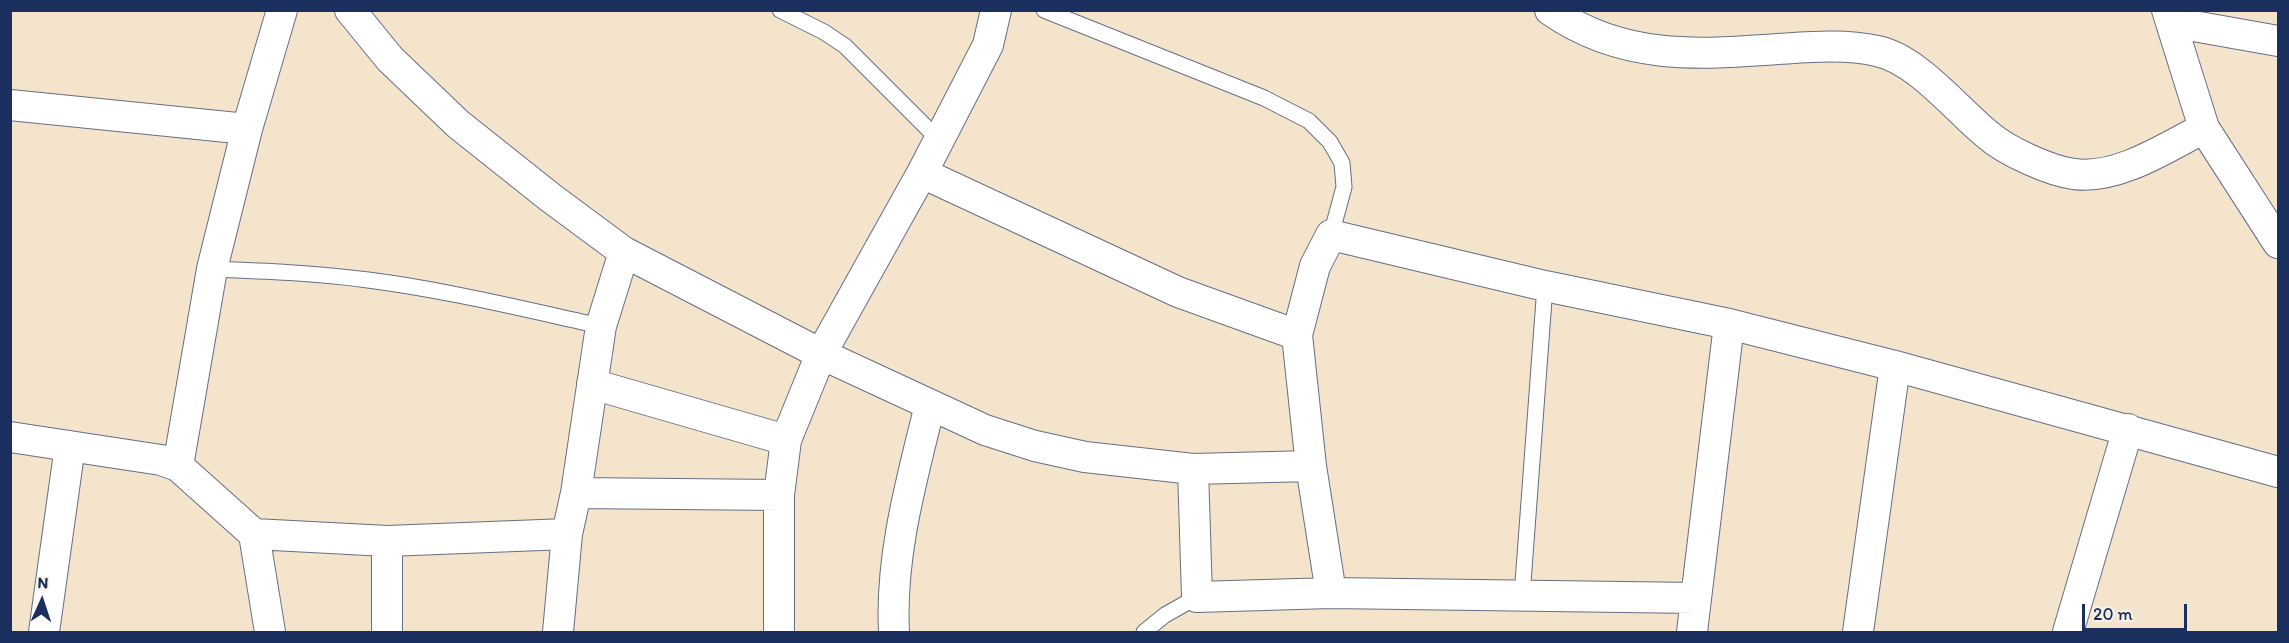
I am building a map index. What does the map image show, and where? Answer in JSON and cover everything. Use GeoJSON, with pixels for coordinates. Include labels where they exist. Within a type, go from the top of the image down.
{"type":"FeatureCollection","features":[{"type":"Feature","properties":{"kind":"street"},"geometry":{"type":"LineString","coordinates":[[178,466],[212,269],[247,129],[282,10]]}},
{"type":"Feature","properties":{"kind":"street"},"geometry":{"type":"LineString","coordinates":[[350,10],[390,59],[458,124],[550,198],[624,252],[821,354],[985,430],[1035,446],[1085,457],[1193,469],[1311,466]]}},
{"type":"Feature","properties":{"kind":"street"},"geometry":{"type":"LineString","coordinates":[[779,633],[780,495],[786,440],[821,354],[922,173],[988,45],[996,10]]}},
{"type":"Feature","properties":{"kind":"street"},"geometry":{"type":"LineString","coordinates":[[1550,10],[1595,34],[1642,50],[1710,54],[1840,45],[1880,51],[1920,72],[1990,137],[2043,165],[2075,174],[2122,169],[2204,128]]}},
{"type":"Feature","properties":{"kind":"street"},"geometry":{"type":"LineString","coordinates":[[2169,16],[2204,128],[2278,243]]}},
{"type":"Feature","properties":{"kind":"street"},"geometry":{"type":"LineString","coordinates":[[2169,16],[2278,41]]}},
{"type":"Feature","properties":{"kind":"street"},"geometry":{"type":"LineString","coordinates":[[10,105],[247,129]]}},
{"type":"Feature","properties":{"kind":"street"},"geometry":{"type":"LineString","coordinates":[[922,173],[1178,292],[1297,335]]}},
{"type":"Feature","properties":{"kind":"street"},"geometry":{"type":"LineString","coordinates":[[1331,593],[1311,466],[1297,335],[1309,286],[1331,235],[1545,286],[1729,324],[1895,366],[2278,472]]}},
{"type":"Feature","properties":{"kind":"street"},"geometry":{"type":"LineString","coordinates":[[558,633],[567,534],[576,493],[601,326],[624,252]]}},
{"type":"Feature","properties":{"kind":"street"},"geometry":{"type":"LineString","coordinates":[[1692,633],[1729,324]]}},
{"type":"Feature","properties":{"kind":"street"},"geometry":{"type":"LineString","coordinates":[[1858,633],[1895,366]]}},
{"type":"Feature","properties":{"kind":"street"},"geometry":{"type":"LineString","coordinates":[[592,384],[786,440]]}},
{"type":"Feature","properties":{"kind":"street"},"geometry":{"type":"LineString","coordinates":[[894,633],[895,573],[904,511],[930,405]]}},
{"type":"Feature","properties":{"kind":"street"},"geometry":{"type":"LineString","coordinates":[[2068,633],[2128,429]]}},
{"type":"Feature","properties":{"kind":"street"},"geometry":{"type":"LineString","coordinates":[[10,437],[161,460],[178,466],[254,534],[387,541],[567,534]]}},
{"type":"Feature","properties":{"kind":"street"},"geometry":{"type":"LineString","coordinates":[[44,633],[70,446]]}},
{"type":"Feature","properties":{"kind":"street"},"geometry":{"type":"LineString","coordinates":[[1193,469],[1197,597],[1331,593],[1696,598]]}},
{"type":"Feature","properties":{"kind":"street"},"geometry":{"type":"LineString","coordinates":[[576,493],[780,495]]}},
{"type":"Feature","properties":{"kind":"street"},"geometry":{"type":"LineString","coordinates":[[254,534],[270,633]]}},
{"type":"Feature","properties":{"kind":"street"},"geometry":{"type":"LineString","coordinates":[[387,541],[387,633]]}},
{"type":"Feature","properties":{"kind":"lane"},"geometry":{"type":"LineString","coordinates":[[780,10],[824,32],[845,46],[939,140]]}},
{"type":"Feature","properties":{"kind":"lane"},"geometry":{"type":"LineString","coordinates":[[1044,10],[1264,98],[1309,122],[1329,142],[1342,163],[1344,187],[1331,235]]}},
{"type":"Feature","properties":{"kind":"lane"},"geometry":{"type":"LineString","coordinates":[[212,269],[285,271],[367,280],[452,293],[601,326]]}},
{"type":"Feature","properties":{"kind":"lane"},"geometry":{"type":"LineString","coordinates":[[1522,596],[1545,286]]}},
{"type":"Feature","properties":{"kind":"lane"},"geometry":{"type":"LineString","coordinates":[[1143,633],[1165,615],[1197,597]]}}]}
